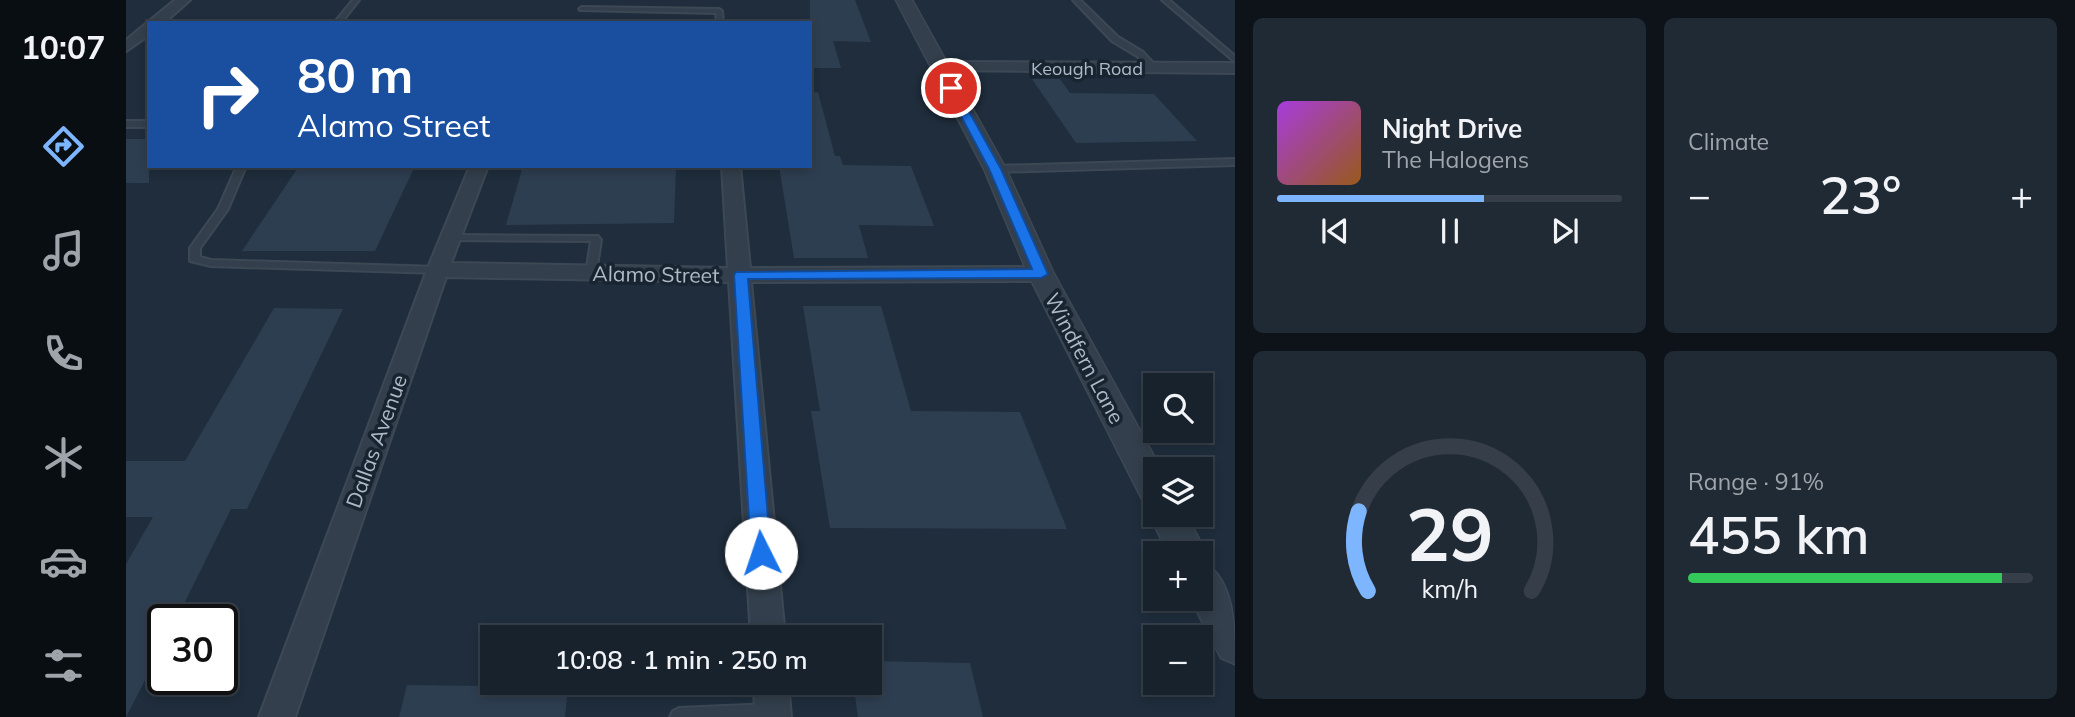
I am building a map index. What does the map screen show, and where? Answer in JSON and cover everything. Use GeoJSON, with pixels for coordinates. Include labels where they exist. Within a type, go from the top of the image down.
{"type":"FeatureCollection","features":[{"type":"Feature","properties":{"kind":"street"},"geometry":{"type":"LineString","coordinates":[[157,21],[183,0]]}},
{"type":"Feature","properties":{"kind":"street","name":"Windfern Lane"},"geometry":{"type":"LineString","coordinates":[[904,0],[995,169],[1041,274],[1143,469]]}},
{"type":"Feature","properties":{"kind":"street"},"geometry":{"type":"LineString","coordinates":[[126,47],[147,30]]}},
{"type":"Feature","properties":{"kind":"street","name":"Keough Road"},"geometry":{"type":"LineString","coordinates":[[940,67],[1235,68]]}},
{"type":"Feature","properties":{"kind":"street","name":"Dallas Avenue"},"geometry":{"type":"LineString","coordinates":[[277,717],[438,270],[478,168]]}},
{"type":"Feature","properties":{"kind":"street"},"geometry":{"type":"LineString","coordinates":[[731,168],[767,625]]}},
{"type":"Feature","properties":{"kind":"street","name":"Alamo Street"},"geometry":{"type":"LineString","coordinates":[[438,270],[741,275],[1041,274]]}},
{"type":"Feature","properties":{"kind":"street"},"geometry":{"type":"LineString","coordinates":[[1213,604],[1235,645]]}},
{"type":"Feature","properties":{"kind":"lane"},"geometry":{"type":"LineString","coordinates":[[339,21],[356,0]]}},
{"type":"Feature","properties":{"kind":"lane"},"geometry":{"type":"LineString","coordinates":[[1076,0],[1115,39],[1140,54],[1153,68]]}},
{"type":"Feature","properties":{"kind":"lane"},"geometry":{"type":"LineString","coordinates":[[1165,0],[1235,60]]}},
{"type":"Feature","properties":{"kind":"lane"},"geometry":{"type":"LineString","coordinates":[[582,9],[719,11],[720,21]]}},
{"type":"Feature","properties":{"kind":"lane"},"geometry":{"type":"LineString","coordinates":[[126,124],[147,124]]}},
{"type":"Feature","properties":{"kind":"lane"},"geometry":{"type":"LineString","coordinates":[[995,169],[1235,162]]}},
{"type":"Feature","properties":{"kind":"lane"},"geometry":{"type":"LineString","coordinates":[[241,168],[223,209],[195,248],[194,259],[211,263],[438,270]]}},
{"type":"Feature","properties":{"kind":"lane"},"geometry":{"type":"LineString","coordinates":[[451,238],[593,238],[596,240],[591,272]]}},
{"type":"Feature","properties":{"kind":"lane"},"geometry":{"type":"LineString","coordinates":[[679,717],[773,704]]}},
{"type":"Feature","properties":{"kind":"building"},"geometry":{"type":"Polygon","coordinates":[[[810,0],[855,0],[871,42],[833,41],[841,68],[812,68],[810,0]]]}},
{"type":"Feature","properties":{"kind":"building"},"geometry":{"type":"Polygon","coordinates":[[[1032,79],[1060,79],[1070,93],[1154,94],[1197,141],[1076,143],[1032,79]]]}},
{"type":"Feature","properties":{"kind":"building"},"geometry":{"type":"Polygon","coordinates":[[[818,92],[835,156],[840,156],[843,165],[911,166],[934,226],[859,225],[868,258],[794,258],[779,168],[812,168],[812,93],[818,92]]]}},
{"type":"Feature","properties":{"kind":"building"},"geometry":{"type":"Polygon","coordinates":[[[126,139],[147,139],[149,183],[126,183],[126,139]]]}},
{"type":"Feature","properties":{"kind":"building"},"geometry":{"type":"Polygon","coordinates":[[[298,168],[414,168],[375,251],[242,251],[298,168]]]}},
{"type":"Feature","properties":{"kind":"building"},"geometry":{"type":"Polygon","coordinates":[[[522,168],[676,168],[674,223],[506,225],[522,168]]]}},
{"type":"Feature","properties":{"kind":"building"},"geometry":{"type":"Polygon","coordinates":[[[803,306],[881,306],[911,411],[1020,412],[1067,529],[830,528],[811,411],[820,411],[803,306]]]}},
{"type":"Feature","properties":{"kind":"building"},"geometry":{"type":"Polygon","coordinates":[[[274,308],[343,309],[247,509],[231,509],[184,604],[147,604],[147,677],[126,717],[126,564],[153,517],[126,517],[126,461],[185,461],[274,308]]]}},
{"type":"Feature","properties":{"kind":"building"},"geometry":{"type":"Polygon","coordinates":[[[882,661],[970,663],[983,717],[858,717],[855,695],[882,695],[882,661]]]}},
{"type":"Feature","properties":{"kind":"building"},"geometry":{"type":"Polygon","coordinates":[[[407,685],[480,686],[480,695],[567,695],[565,717],[399,717],[407,685]]]}},
{"type":"Feature","properties":{"kind":"route"},"geometry":{"type":"LineString","coordinates":[[761,553],[741,275],[1041,274],[995,169],[951,88]]}}]}
